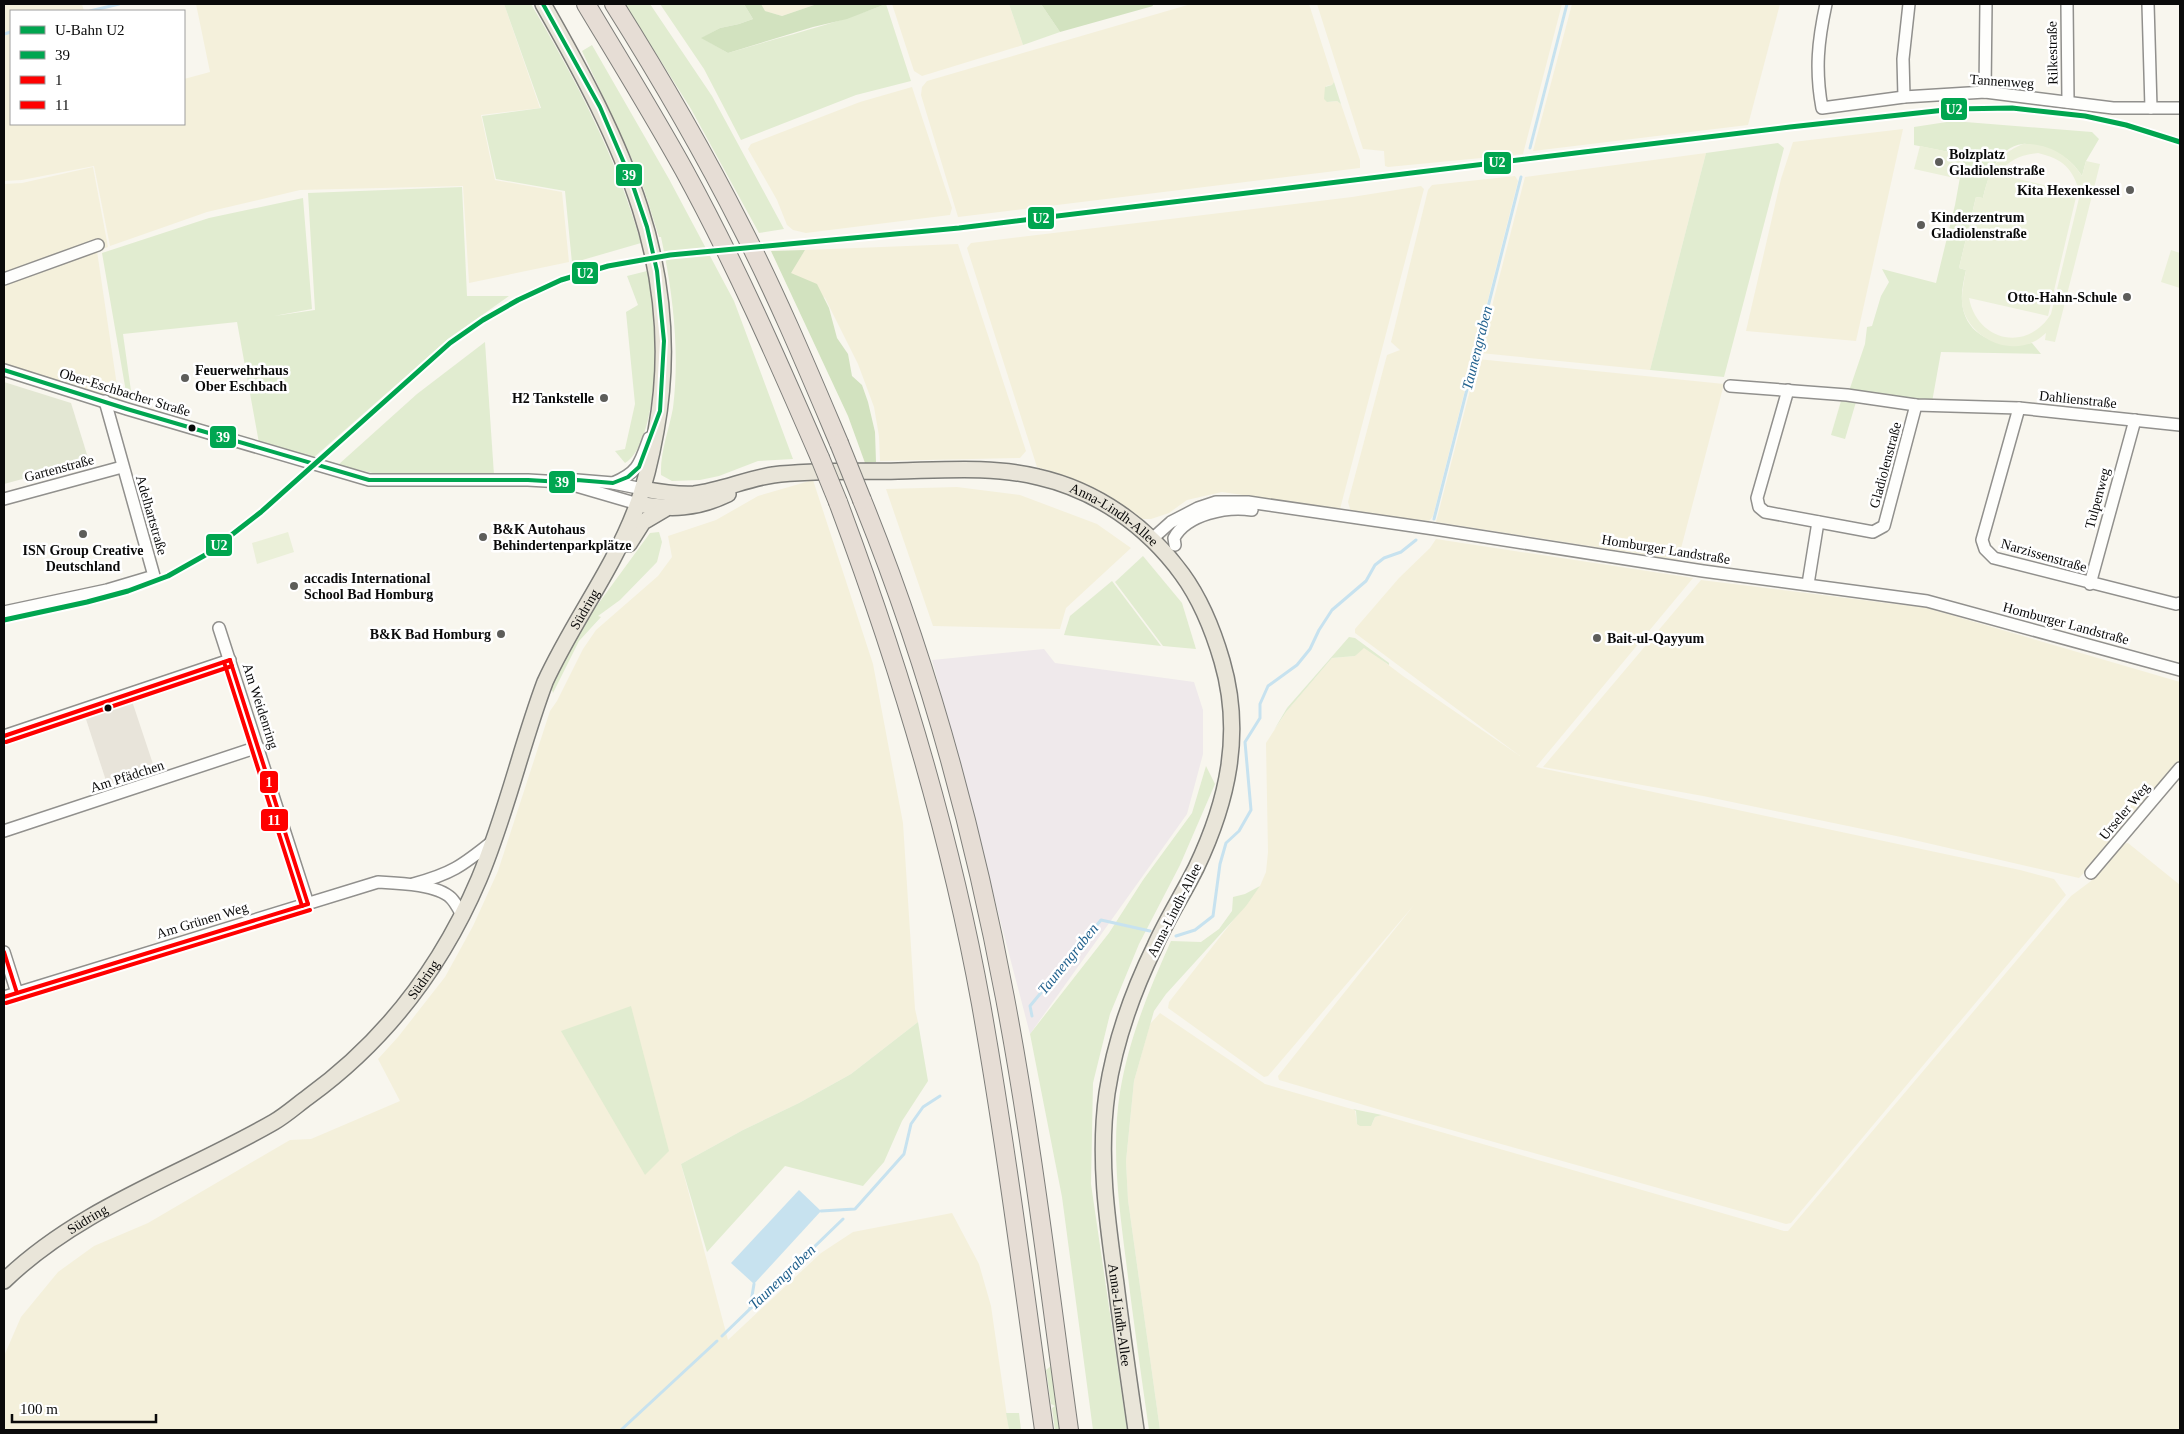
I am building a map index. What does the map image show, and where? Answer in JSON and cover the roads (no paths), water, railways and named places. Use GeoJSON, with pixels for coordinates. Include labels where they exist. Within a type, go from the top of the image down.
{"type":"FeatureCollection","features":[{"type":"Feature","properties":{"kind":"highway"},"geometry":{"type":"LineString","coordinates":[[586,4],[675,155],[717,233],[779,363],[838,502],[871,594],[908,708],[957,890],[981,1002],[1044,1430]]}},
{"type":"Feature","properties":{"kind":"highway"},"geometry":{"type":"LineString","coordinates":[[614,4],[651,63],[742,227],[759,262],[839,443],[912,636],[939,722],[982,885],[1005,997],[1026,1120],[1069,1430]]}},
{"type":"Feature","properties":{"kind":"main road","name":"Südring"},"geometry":{"type":"LineString","coordinates":[[4,1281],[56,1238],[95,1214],[275,1121],[325,1085],[389,1025],[434,965],[462,915],[492,842],[546,682],[557,656],[618,550],[640,497],[650,466],[660,411],[664,376],[664,341],[657,271],[647,227],[630,177],[600,107],[543,4]]}},
{"type":"Feature","properties":{"kind":"main road","name":"Anna-Lindh-Allee"},"geometry":{"type":"LineString","coordinates":[[759,478],[808,472],[940,470],[1038,476],[1075,489],[1098,500],[1130,521],[1152,539],[1186,580],[1212,628],[1226,676],[1232,712],[1232,743],[1222,806],[1195,869],[1156,943],[1132,996],[1120,1033],[1108,1090],[1103,1137],[1105,1200],[1136,1430]]}},
{"type":"Feature","properties":{"kind":"main road"},"geometry":{"type":"LineString","coordinates":[[640,497],[691,494],[759,478]]}},
{"type":"Feature","properties":{"kind":"main road"},"geometry":{"type":"LineString","coordinates":[[590,600],[607,581],[643,522],[665,509],[692,506],[718,499],[759,478]]}},
{"type":"Feature","properties":{"kind":"main road"},"geometry":{"type":"LineString","coordinates":[[640,497],[665,509]]}},
{"type":"Feature","properties":{"kind":"street","name":"Tannenweg"},"geometry":{"type":"LineString","coordinates":[[1826,4],[1818,38],[1817,82],[1822,108],[1904,97],[1985,92],[2113,108],[2180,108]]}},
{"type":"Feature","properties":{"kind":"street"},"geometry":{"type":"LineString","coordinates":[[1904,97],[1903,59],[1909,4]]}},
{"type":"Feature","properties":{"kind":"street"},"geometry":{"type":"LineString","coordinates":[[1985,92],[1986,4]]}},
{"type":"Feature","properties":{"kind":"street","name":"Rilkestraße"},"geometry":{"type":"LineString","coordinates":[[2067,4],[2068,102]]}},
{"type":"Feature","properties":{"kind":"street"},"geometry":{"type":"LineString","coordinates":[[2148,4],[2151,108]]}},
{"type":"Feature","properties":{"kind":"street"},"geometry":{"type":"LineString","coordinates":[[4,279],[98,245]]}},
{"type":"Feature","properties":{"kind":"street","name":"Ober-Eschbacher Straße"},"geometry":{"type":"LineString","coordinates":[[4,370],[369,480],[528,480],[562,482]]}},
{"type":"Feature","properties":{"kind":"street","name":"Gladiolenstraße"},"geometry":{"type":"LineString","coordinates":[[1730,386],[1847,395],[1916,405],[1972,406]]}},
{"type":"Feature","properties":{"kind":"street","name":"Gladiolenstraße"},"geometry":{"type":"LineString","coordinates":[[1788,390],[1757,498],[1759,507],[1765,512],[1873,532],[1884,526],[1916,405]]}},
{"type":"Feature","properties":{"kind":"street","name":"Adelhartstraße"},"geometry":{"type":"LineString","coordinates":[[4,612],[107,590],[154,576],[105,401]]}},
{"type":"Feature","properties":{"kind":"street","name":"Dahlienstraße"},"geometry":{"type":"LineString","coordinates":[[1972,406],[2019,408],[2180,424]]}},
{"type":"Feature","properties":{"kind":"street","name":"Narzissenstraße"},"geometry":{"type":"LineString","coordinates":[[2019,408],[1982,540],[1985,549],[1994,558],[2090,584],[2180,604]]}},
{"type":"Feature","properties":{"kind":"street"},"geometry":{"type":"LineString","coordinates":[[614,483],[628,477],[639,467],[660,411]]}},
{"type":"Feature","properties":{"kind":"street","name":"Tulpenweg"},"geometry":{"type":"LineString","coordinates":[[2090,584],[2135,420]]}},
{"type":"Feature","properties":{"kind":"street","name":"Gartenstraße"},"geometry":{"type":"LineString","coordinates":[[4,498],[122,467]]}},
{"type":"Feature","properties":{"kind":"street"},"geometry":{"type":"LineString","coordinates":[[562,482],[577,480],[614,483],[640,497]]}},
{"type":"Feature","properties":{"kind":"street"},"geometry":{"type":"LineString","coordinates":[[562,482],[640,497]]}},
{"type":"Feature","properties":{"kind":"street","name":"Homburger Landstraße"},"geometry":{"type":"LineString","coordinates":[[1152,539],[1171,522],[1187,512],[1216,502],[1235,502],[1927,601],[2180,670]]}},
{"type":"Feature","properties":{"kind":"street"},"geometry":{"type":"LineString","coordinates":[[1175,545],[1174,538],[1180,530],[1198,518],[1222,511],[1244,509],[1924,605]]}},
{"type":"Feature","properties":{"kind":"street"},"geometry":{"type":"LineString","coordinates":[[1808,584],[1818,522]]}},
{"type":"Feature","properties":{"kind":"street","name":"Am Weidenring"},"geometry":{"type":"LineString","coordinates":[[219,628],[308,904]]}},
{"type":"Feature","properties":{"kind":"street","name":"Am Weidenring"},"geometry":{"type":"LineString","coordinates":[[4,736],[230,660]]}},
{"type":"Feature","properties":{"kind":"street","name":"Am Pfädchen"},"geometry":{"type":"LineString","coordinates":[[4,831],[258,747]]}},
{"type":"Feature","properties":{"kind":"street","name":"Urseler Weg"},"geometry":{"type":"LineString","coordinates":[[2091,872],[2180,768]]}},
{"type":"Feature","properties":{"kind":"street","name":"Am Grünen Weg"},"geometry":{"type":"LineString","coordinates":[[411,884],[442,876],[464,865],[492,842]]}},
{"type":"Feature","properties":{"kind":"street","name":"Am Grünen Weg"},"geometry":{"type":"LineString","coordinates":[[4,997],[378,882],[411,884],[451,897],[462,915]]}},
{"type":"Feature","properties":{"kind":"street"},"geometry":{"type":"LineString","coordinates":[[4,952],[17,993]]}},
{"type":"Feature","properties":{"kind":"water"},"geometry":{"type":"Polygon","coordinates":[[[799,1190],[821,1211],[754,1284],[731,1263],[799,1190]]]}},
{"type":"Feature","properties":{"kind":"waterway"},"geometry":{"type":"LineString","coordinates":[[94,10],[119,4]]}},
{"type":"Feature","properties":{"kind":"waterway","name":"Taunengraben"},"geometry":{"type":"LineString","coordinates":[[1530,148],[1567,4]]}},
{"type":"Feature","properties":{"kind":"waterway"},"geometry":{"type":"LineString","coordinates":[[4,34],[10,32]]}},
{"type":"Feature","properties":{"kind":"waterway","name":"Taunengraben"},"geometry":{"type":"LineString","coordinates":[[1434,519],[1521,177]]}},
{"type":"Feature","properties":{"kind":"waterway","name":"Taunengraben"},"geometry":{"type":"LineString","coordinates":[[1176,936],[1195,930],[1213,916],[1220,864],[1226,843],[1239,831],[1251,810],[1245,742],[1260,718],[1260,704],[1268,686],[1297,665],[1310,649],[1332,610],[1366,581],[1375,565],[1384,558],[1401,552],[1416,540]]}},
{"type":"Feature","properties":{"kind":"waterway","name":"Taunengraben"},"geometry":{"type":"LineString","coordinates":[[1032,1016],[1030,1006],[1101,920],[1150,931]]}},
{"type":"Feature","properties":{"kind":"waterway","name":"Taunengraben"},"geometry":{"type":"LineString","coordinates":[[821,1211],[855,1209],[904,1154],[911,1124],[923,1107],[940,1096]]}},
{"type":"Feature","properties":{"kind":"waterway","name":"Taunengraben"},"geometry":{"type":"LineString","coordinates":[[722,1336],[843,1219]]}},
{"type":"Feature","properties":{"kind":"waterway"},"geometry":{"type":"LineString","coordinates":[[750,1308],[754,1284]]}},
{"type":"Feature","properties":{"kind":"waterway","name":"Taunengraben"},"geometry":{"type":"LineString","coordinates":[[621,1430],[717,1341]]}},
{"type":"Feature","properties":{"kind":"metro line","name":"U2"},"geometry":{"type":"LineString","coordinates":[[4,620],[128,591],[168,576],[207,554],[261,512],[450,343],[483,320],[518,300],[561,280],[608,266],[670,255],[959,228],[1790,127],[1954,109],[2012,108],[2085,116],[2126,125],[2180,142]]}},
{"type":"Feature","properties":{"kind":"place","name":"Bolzplatz Gladiolenstraße"},"geometry":{"type":"Point","coordinates":[1939,162]}},
{"type":"Feature","properties":{"kind":"place","name":"Kita Hexenkessel"},"geometry":{"type":"Point","coordinates":[2130,190]}},
{"type":"Feature","properties":{"kind":"place","name":"Kinderzentrum Gladiolenstraße"},"geometry":{"type":"Point","coordinates":[1921,225]}},
{"type":"Feature","properties":{"kind":"place","name":"Otto-Hahn-Schule"},"geometry":{"type":"Point","coordinates":[2127,297]}},
{"type":"Feature","properties":{"kind":"place","name":"Feuerwehrhaus Ober Eschbach"},"geometry":{"type":"Point","coordinates":[185,378]}},
{"type":"Feature","properties":{"kind":"place","name":"H2 Tankstelle"},"geometry":{"type":"Point","coordinates":[604,398]}},
{"type":"Feature","properties":{"kind":"place","name":"ISN Group Creative Deutschland"},"geometry":{"type":"Point","coordinates":[83,534]}},
{"type":"Feature","properties":{"kind":"place","name":"B&K Autohaus Behindertenparkplätze"},"geometry":{"type":"Point","coordinates":[483,537]}},
{"type":"Feature","properties":{"kind":"place","name":"accadis International School Bad Homburg"},"geometry":{"type":"Point","coordinates":[294,586]}},
{"type":"Feature","properties":{"kind":"place","name":"B&K Bad Homburg"},"geometry":{"type":"Point","coordinates":[501,634]}},
{"type":"Feature","properties":{"kind":"place","name":"Bait-ul-Qayyum"},"geometry":{"type":"Point","coordinates":[1597,638]}}]}
